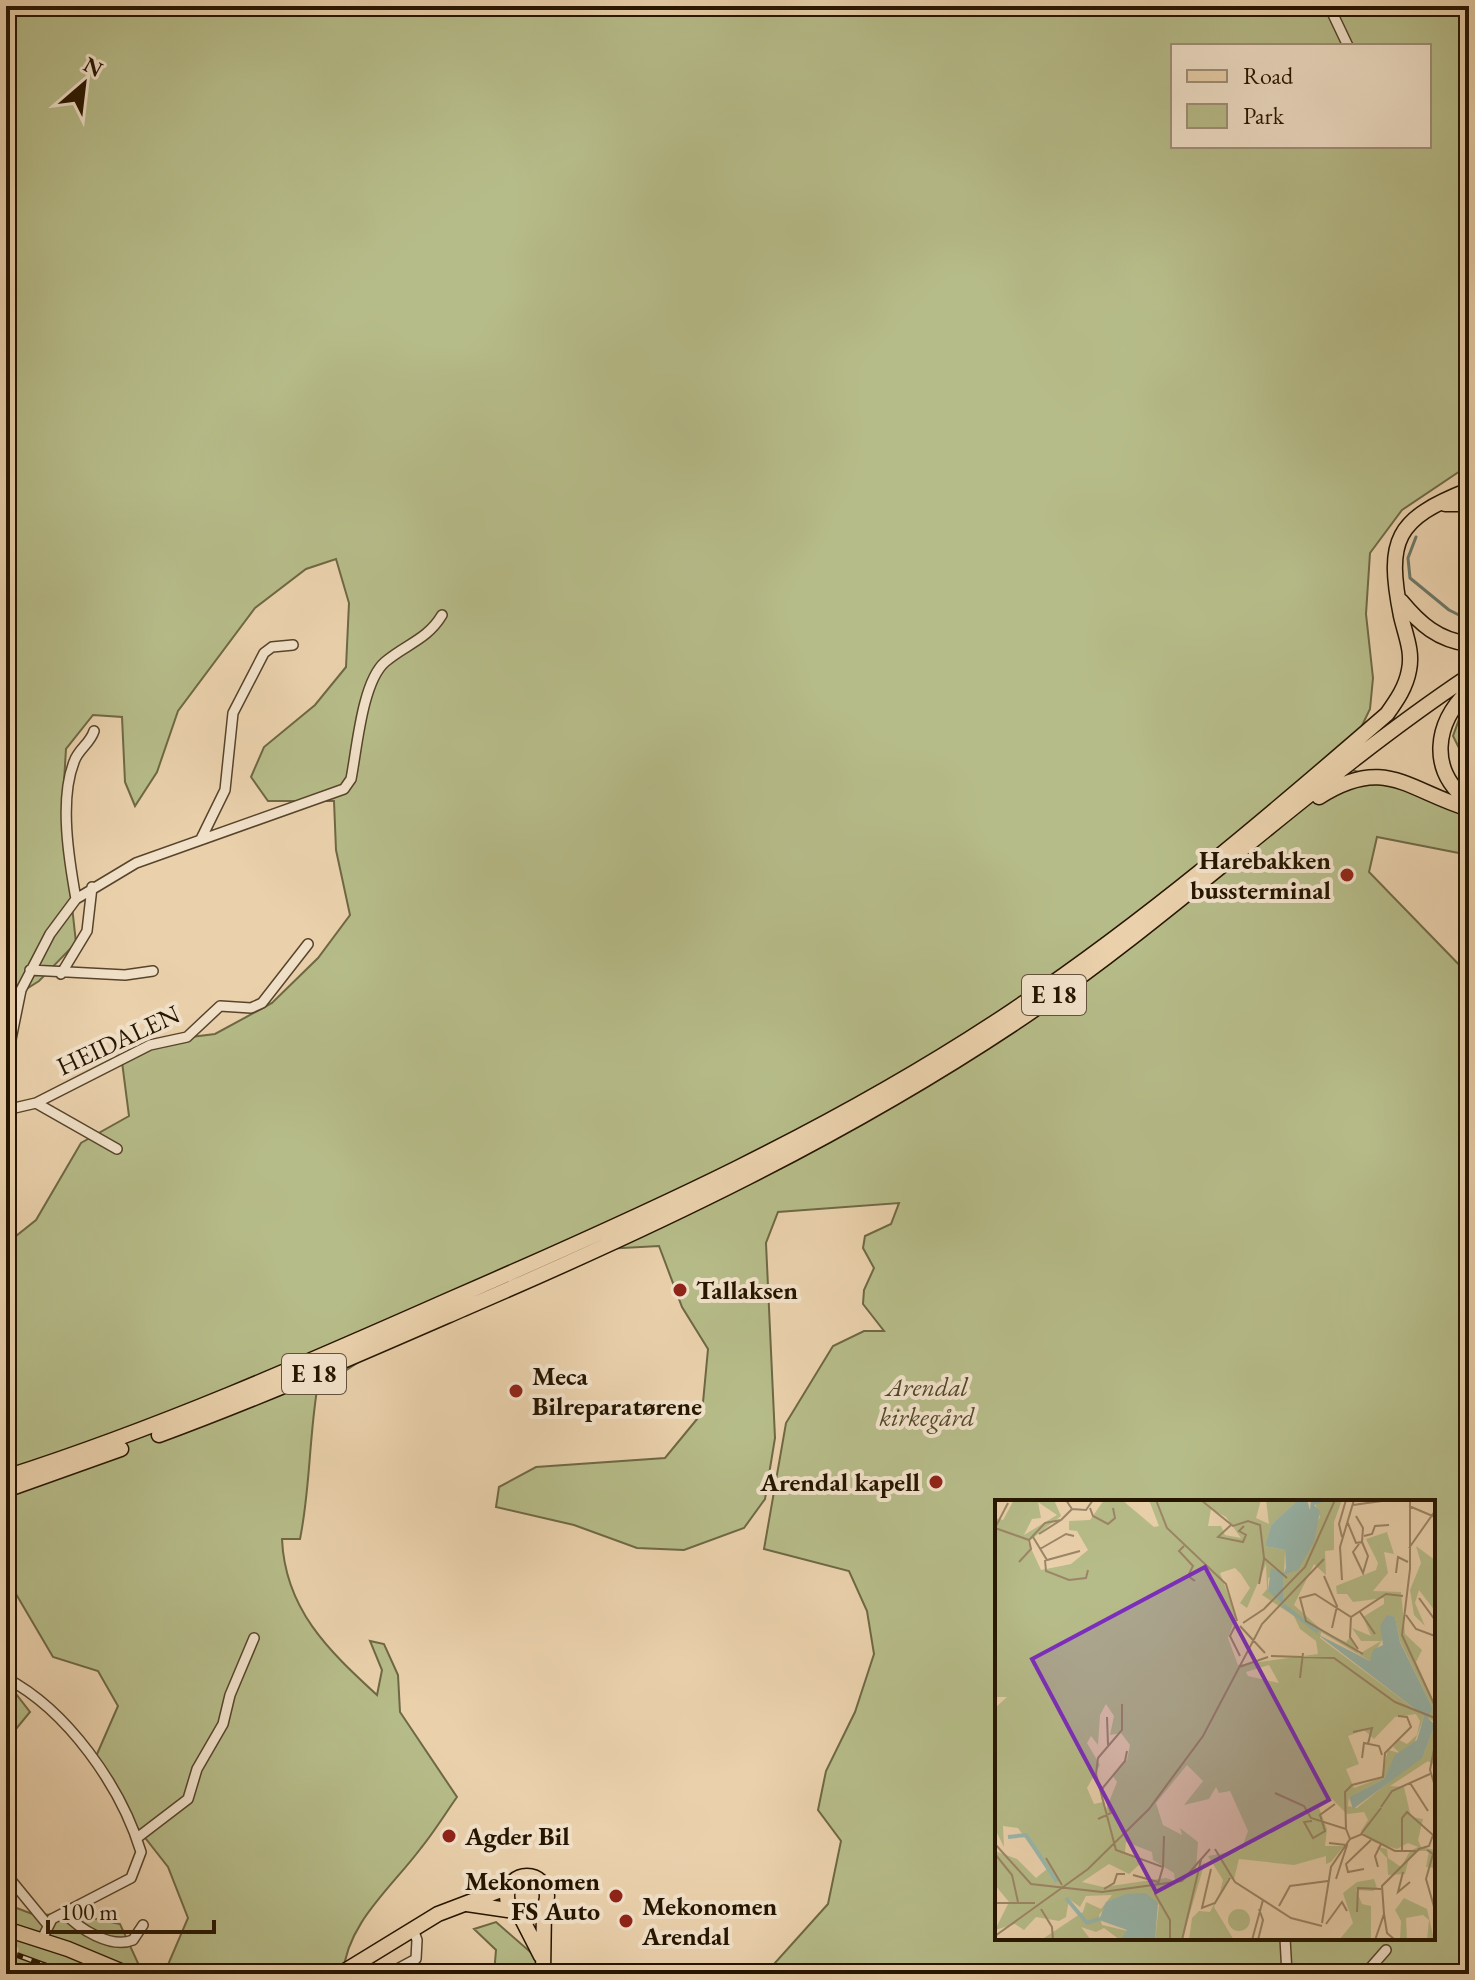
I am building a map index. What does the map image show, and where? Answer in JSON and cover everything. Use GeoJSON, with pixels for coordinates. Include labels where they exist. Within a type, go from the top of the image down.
{"type":"FeatureCollection","features":[{"type":"Feature","properties":{"kind":"main road","name":"E 18"},"geometry":{"type":"LineString","coordinates":[[6,1477],[119,1440],[256,1385],[751,1163],[858,1107],[937,1059],[1072,969],[1179,888],[1387,714],[1405,685],[1410,657],[1393,566],[1397,544],[1410,523],[1436,504],[1469,490]]}},
{"type":"Feature","properties":{"kind":"main road"},"geometry":{"type":"LineString","coordinates":[[1436,504],[1469,504]]}},
{"type":"Feature","properties":{"kind":"main road"},"geometry":{"type":"LineString","coordinates":[[1399,597],[1425,628],[1451,641],[1469,644]]}},
{"type":"Feature","properties":{"kind":"main road","name":"E 18"},"geometry":{"type":"LineString","coordinates":[[1318,774],[1469,667]]}},
{"type":"Feature","properties":{"kind":"main road","name":"E 18"},"geometry":{"type":"LineString","coordinates":[[6,1490],[248,1402],[531,1280],[755,1177],[863,1116],[1019,1020],[1143,931],[1384,736],[1469,676]]}},
{"type":"Feature","properties":{"kind":"main road"},"geometry":{"type":"LineString","coordinates":[[1469,690],[1445,720],[1439,745],[1442,770],[1469,802]]}},
{"type":"Feature","properties":{"kind":"main road","name":"E 18"},"geometry":{"type":"LineString","coordinates":[[1256,840],[1338,785],[1368,776],[1407,781],[1469,809]]}},
{"type":"Feature","properties":{"kind":"main road"},"geometry":{"type":"LineString","coordinates":[[340,1974],[413,1929],[509,1887],[521,1877],[536,1879],[547,1892],[541,1956],[543,1974]]}},
{"type":"Feature","properties":{"kind":"main road"},"geometry":{"type":"LineString","coordinates":[[509,1887],[508,1900],[541,1956]]}},
{"type":"Feature","properties":{"kind":"main road"},"geometry":{"type":"LineString","coordinates":[[467,1904],[533,1915],[544,1908]]}},
{"type":"Feature","properties":{"kind":"main road"},"geometry":{"type":"LineString","coordinates":[[6,1929],[42,1939],[128,1974]]}},
{"type":"Feature","properties":{"kind":"street"},"geometry":{"type":"LineString","coordinates":[[1329,6],[1347,44]]}},
{"type":"Feature","properties":{"kind":"street"},"geometry":{"type":"LineString","coordinates":[[6,1064],[14,1017],[30,970],[50,934],[76,899],[136,863],[344,789],[351,779],[367,696],[380,667],[421,640],[442,615]]}},
{"type":"Feature","properties":{"kind":"street"},"geometry":{"type":"LineString","coordinates":[[201,839],[225,790],[233,713],[264,653],[272,647],[293,645]]}},
{"type":"Feature","properties":{"kind":"street"},"geometry":{"type":"LineString","coordinates":[[76,899],[67,841],[71,770],[77,753],[90,742],[94,731]]}},
{"type":"Feature","properties":{"kind":"street"},"geometry":{"type":"LineString","coordinates":[[61,974],[87,931],[92,887]]}},
{"type":"Feature","properties":{"kind":"street","name":"HEIDALEN"},"geometry":{"type":"LineString","coordinates":[[6,1110],[36,1103],[139,1050],[187,1037],[220,1006],[251,1008],[262,1003],[308,944]]}},
{"type":"Feature","properties":{"kind":"street"},"geometry":{"type":"LineString","coordinates":[[30,970],[125,975],[153,971]]}},
{"type":"Feature","properties":{"kind":"street"},"geometry":{"type":"LineString","coordinates":[[36,1103],[117,1149]]}},
{"type":"Feature","properties":{"kind":"street"},"geometry":{"type":"LineString","coordinates":[[137,1838],[188,1799],[197,1769],[223,1724],[230,1695],[254,1638]]}},
{"type":"Feature","properties":{"kind":"street"},"geometry":{"type":"LineString","coordinates":[[6,1678],[46,1704],[81,1745],[137,1838],[140,1861],[131,1878],[47,1924],[42,1939]]}},
{"type":"Feature","properties":{"kind":"street"},"geometry":{"type":"LineString","coordinates":[[6,1874],[47,1924]]}},
{"type":"Feature","properties":{"kind":"street"},"geometry":{"type":"LineString","coordinates":[[65,1913],[101,1938],[115,1943],[133,1940],[143,1925]]}},
{"type":"Feature","properties":{"kind":"street"},"geometry":{"type":"LineString","coordinates":[[388,1974],[416,1959],[417,1940],[413,1929]]}},
{"type":"Feature","properties":{"kind":"street"},"geometry":{"type":"LineString","coordinates":[[9,1956],[22,1933]]}},
{"type":"Feature","properties":{"kind":"street"},"geometry":{"type":"LineString","coordinates":[[1285,1940],[1287,1974]]}},
{"type":"Feature","properties":{"kind":"street"},"geometry":{"type":"LineString","coordinates":[[1365,1974],[1386,1950]]}},
{"type":"Feature","properties":{"kind":"green space","name":"Arendal kirkegård"},"geometry":{"type":"Polygon","coordinates":[[[6,6],[1469,6],[1469,465],[1402,510],[1370,553],[1366,614],[1373,678],[1370,709],[1342,767],[1399,784],[1469,815],[1469,855],[1377,837],[1369,872],[1469,975],[1469,1974],[765,1974],[828,1904],[841,1841],[818,1810],[826,1771],[855,1712],[874,1654],[867,1611],[849,1571],[764,1549],[786,1423],[833,1346],[864,1331],[884,1331],[863,1304],[864,1290],[874,1268],[863,1248],[865,1236],[891,1224],[899,1203],[778,1212],[766,1243],[775,1438],[765,1499],[744,1528],[684,1550],[637,1548],[574,1525],[496,1507],[499,1487],[536,1467],[665,1458],[702,1413],[708,1349],[682,1307],[659,1246],[604,1249],[369,1355],[317,1390],[300,1539],[282,1539],[291,1587],[300,1607],[326,1644],[377,1695],[382,1670],[370,1641],[384,1644],[398,1675],[400,1712],[457,1797],[426,1842],[362,1922],[346,1956],[343,1974],[164,1974],[188,1918],[168,1867],[128,1816],[94,1761],[118,1706],[98,1671],[53,1657],[6,1577],[6,1244],[36,1220],[81,1143],[129,1116],[122,1062],[151,1042],[215,1034],[272,1003],[318,958],[350,915],[336,850],[334,801],[268,801],[251,777],[264,747],[315,705],[346,667],[349,603],[336,559],[306,569],[255,608],[178,711],[157,772],[135,806],[125,782],[122,717],[93,715],[66,749],[62,814],[76,943],[39,981],[6,1002],[6,6]]]}},
{"type":"Feature","properties":{"kind":"green space"},"geometry":{"type":"Polygon","coordinates":[[[1469,706],[1469,768],[1453,736],[1462,711],[1469,706]]]}},
{"type":"Feature","properties":{"kind":"green space"},"geometry":{"type":"Polygon","coordinates":[[[6,1681],[30,1712],[12,1734],[6,1736],[6,1681]]]}},
{"type":"Feature","properties":{"kind":"green space"},"geometry":{"type":"Polygon","coordinates":[[[6,1904],[35,1915],[73,1914],[120,1924],[143,1974],[6,1974],[6,1904]]]}},
{"type":"Feature","properties":{"kind":"green space"},"geometry":{"type":"Polygon","coordinates":[[[496,1922],[551,1970],[612,1964],[640,1974],[494,1974],[496,1950],[474,1929],[496,1922]]]}},
{"type":"Feature","properties":{"kind":"waterway"},"geometry":{"type":"LineString","coordinates":[[1416,537],[1408,558],[1410,578],[1449,610],[1469,620]]}},
{"type":"Feature","properties":{"kind":"railway"},"geometry":{"type":"LineString","coordinates":[[6,1951],[69,1974]]}},
{"type":"Feature","properties":{"kind":"place","name":"Harebakken bussterminal"},"geometry":{"type":"Point","coordinates":[1347,875]}},
{"type":"Feature","properties":{"kind":"place","name":"Tallaksen"},"geometry":{"type":"Point","coordinates":[680,1290]}},
{"type":"Feature","properties":{"kind":"place","name":"Meca Bilreparatørene"},"geometry":{"type":"Point","coordinates":[516,1391]}},
{"type":"Feature","properties":{"kind":"place","name":"Arendal kapell"},"geometry":{"type":"Point","coordinates":[936,1482]}},
{"type":"Feature","properties":{"kind":"place","name":"Agder Bil"},"geometry":{"type":"Point","coordinates":[449,1836]}},
{"type":"Feature","properties":{"kind":"place","name":"Mekonomen FS Auto"},"geometry":{"type":"Point","coordinates":[616,1896]}},
{"type":"Feature","properties":{"kind":"place","name":"Mekonomen Arendal"},"geometry":{"type":"Point","coordinates":[626,1921]}}]}
